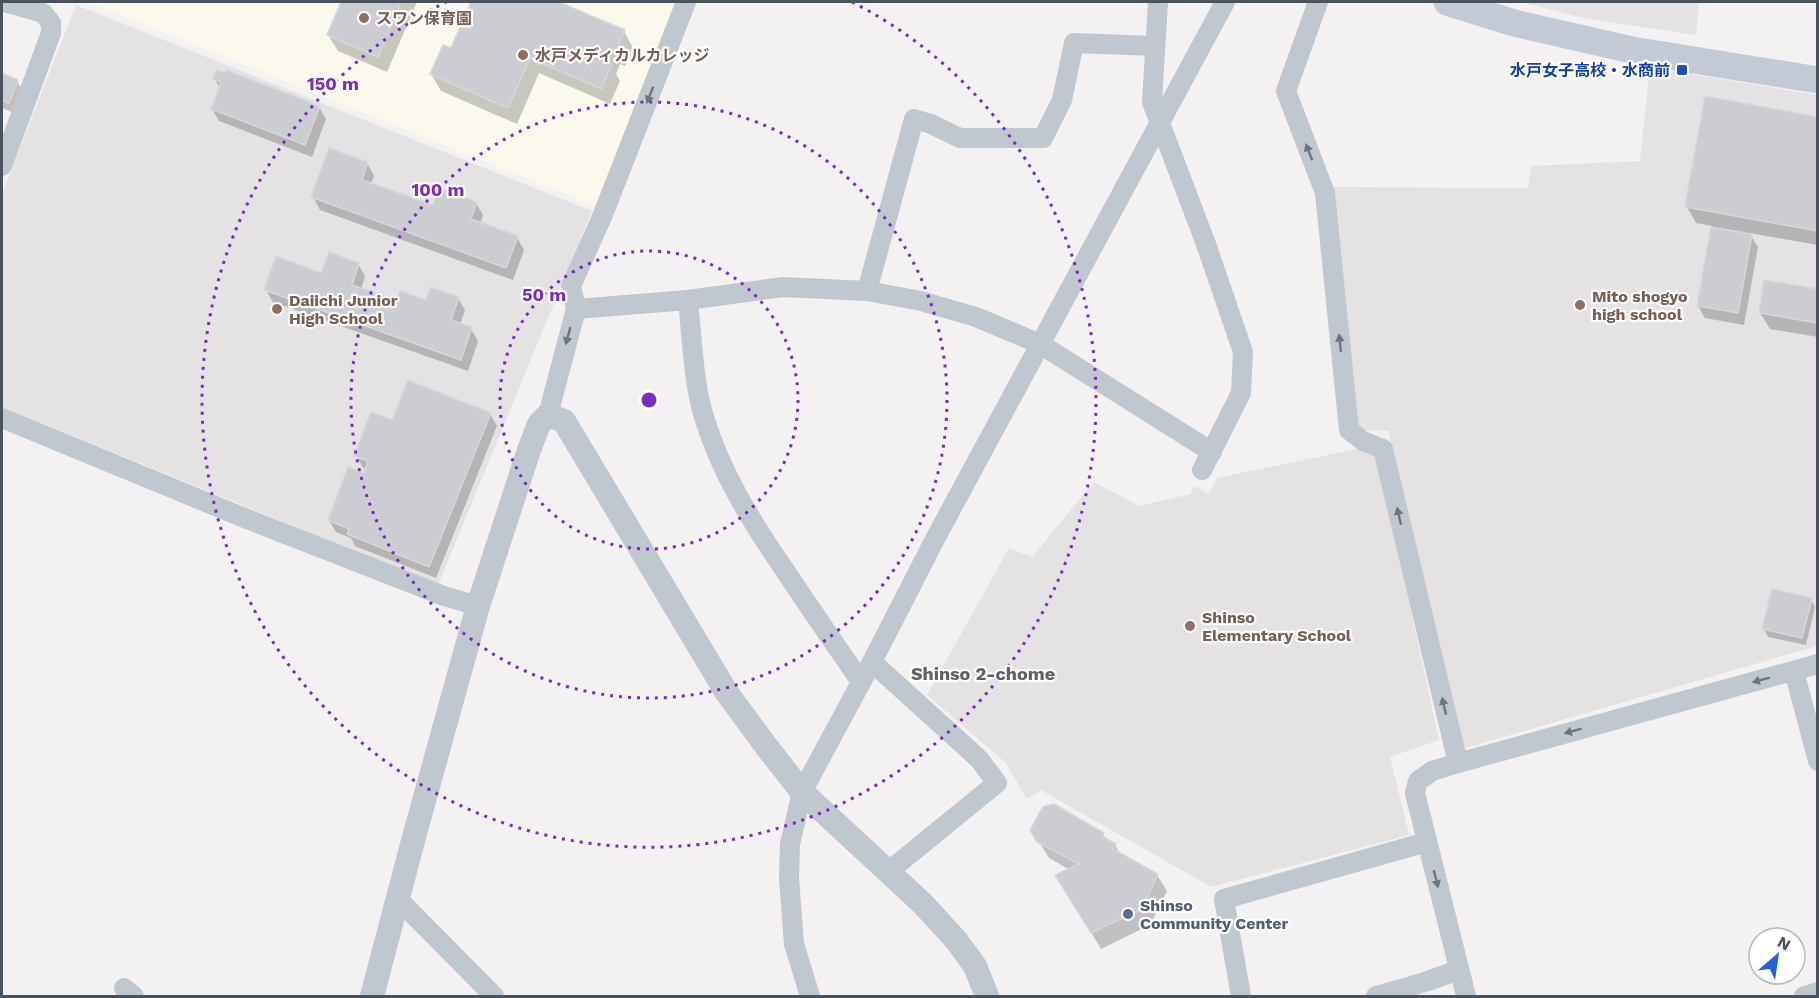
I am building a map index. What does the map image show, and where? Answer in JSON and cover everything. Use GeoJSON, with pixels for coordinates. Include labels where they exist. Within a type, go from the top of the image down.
{"type":"FeatureCollection","features":[{"type":"Feature","properties":{"kind":"main road"},"geometry":{"type":"LineString","coordinates":[[1446,2],[1514,23],[1632,50],[1818,80]]}},
{"type":"Feature","properties":{"kind":"street"},"geometry":{"type":"LineString","coordinates":[[2,165],[51,33],[51,23],[43,13],[4,2]]}},
{"type":"Feature","properties":{"kind":"street"},"geometry":{"type":"LineString","coordinates":[[372,996],[478,606],[529,450],[539,424],[548,416],[576,309],[571,286],[602,218],[686,2]]}},
{"type":"Feature","properties":{"kind":"street"},"geometry":{"type":"LineString","coordinates":[[1158,2],[1152,102],[1206,244],[1243,352],[1241,393],[1202,470]]}},
{"type":"Feature","properties":{"kind":"street"},"geometry":{"type":"LineString","coordinates":[[810,996],[794,944],[789,878],[790,844],[802,792],[935,539],[1226,2]]}},
{"type":"Feature","properties":{"kind":"street"},"geometry":{"type":"LineString","coordinates":[[1318,2],[1286,91],[1325,193],[1349,430],[1363,441],[1383,449],[1458,763]]}},
{"type":"Feature","properties":{"kind":"street"},"geometry":{"type":"LineString","coordinates":[[867,291],[914,119],[932,124],[960,138],[1043,138],[1062,100],[1074,43],[1154,46]]}},
{"type":"Feature","properties":{"kind":"street"},"geometry":{"type":"LineString","coordinates":[[576,309],[688,300],[783,287],[867,291],[921,301],[976,316],[1040,344],[1212,452]]}},
{"type":"Feature","properties":{"kind":"street"},"geometry":{"type":"LineString","coordinates":[[688,300],[703,415],[728,477],[747,514],[861,682]]}},
{"type":"Feature","properties":{"kind":"street"},"geometry":{"type":"LineString","coordinates":[[548,416],[564,421],[727,693],[766,746],[802,792],[889,871],[956,940],[975,966],[987,996]]}},
{"type":"Feature","properties":{"kind":"street"},"geometry":{"type":"LineString","coordinates":[[2,418],[242,517],[444,596],[478,606]]}},
{"type":"Feature","properties":{"kind":"street"},"geometry":{"type":"LineString","coordinates":[[872,662],[979,759],[997,783],[889,871]]}},
{"type":"Feature","properties":{"kind":"street"},"geometry":{"type":"LineString","coordinates":[[1466,996],[1415,793],[1418,781],[1432,771],[1458,763],[1818,664]]}},
{"type":"Feature","properties":{"kind":"street"},"geometry":{"type":"LineString","coordinates":[[1794,671],[1818,761]]}},
{"type":"Feature","properties":{"kind":"street"},"geometry":{"type":"LineString","coordinates":[[1241,996],[1224,899],[1427,842]]}},
{"type":"Feature","properties":{"kind":"street"},"geometry":{"type":"LineString","coordinates":[[398,899],[494,996]]}},
{"type":"Feature","properties":{"kind":"street"},"geometry":{"type":"LineString","coordinates":[[1376,996],[1458,970]]}},
{"type":"Feature","properties":{"kind":"street"},"geometry":{"type":"LineString","coordinates":[[1804,996],[1818,992]]}},
{"type":"Feature","properties":{"kind":"shaded area"},"geometry":{"type":"Polygon","coordinates":[[[89,2],[675,2],[595,206],[89,2]]]}},
{"type":"Feature","properties":{"kind":"shaded area"},"geometry":{"type":"Polygon","coordinates":[[[1521,2],[1699,2],[1696,35],[1588,19],[1521,2]]]}},
{"type":"Feature","properties":{"kind":"shaded area","name":"Daiichi Junior High School"},"geometry":{"type":"Polygon","coordinates":[[[76,5],[592,211],[438,585],[2,407],[2,194],[76,5]]]}},
{"type":"Feature","properties":{"kind":"shaded area","name":"Mito shogyo high school"},"geometry":{"type":"Polygon","coordinates":[[[1650,67],[1817,95],[1817,646],[1462,749],[1388,431],[1364,430],[1353,422],[1332,187],[1528,188],[1531,166],[1640,161],[1650,67]]]}},
{"type":"Feature","properties":{"kind":"shaded area","name":"Shinso Elementary School"},"geometry":{"type":"Polygon","coordinates":[[[1362,448],[1377,456],[1439,740],[1390,757],[1409,835],[1211,887],[1041,790],[1027,799],[1005,762],[927,695],[1009,548],[1032,557],[1094,482],[1140,506],[1190,494],[1194,486],[1209,494],[1217,478],[1362,448]]]}},
{"type":"Feature","properties":{"kind":"building","name":"スワン保育園"},"geometry":{"type":"Polygon","coordinates":[[[341,2],[401,2],[378,57],[327,35],[341,2]]]}},
{"type":"Feature","properties":{"kind":"building","name":"水戸メディカルカレッジ"},"geometry":{"type":"Polygon","coordinates":[[[471,2],[559,2],[625,30],[616,51],[611,49],[606,61],[612,64],[601,89],[530,58],[508,108],[430,74],[443,45],[451,48],[471,2]]]}},
{"type":"Feature","properties":{"kind":"building"},"geometry":{"type":"Polygon","coordinates":[[[216,70],[225,73],[226,70],[320,106],[305,145],[211,109],[221,82],[213,79],[216,70]]]}},
{"type":"Feature","properties":{"kind":"building"},"geometry":{"type":"Polygon","coordinates":[[[2,73],[18,80],[9,103],[2,100],[2,73]]]}},
{"type":"Feature","properties":{"kind":"building"},"geometry":{"type":"Polygon","coordinates":[[[1705,96],[1818,117],[1818,231],[1685,207],[1705,96]]]}},
{"type":"Feature","properties":{"kind":"building"},"geometry":{"type":"Polygon","coordinates":[[[329,148],[368,162],[362,180],[433,205],[439,188],[477,202],[471,219],[518,236],[506,268],[311,197],[329,148]]]}},
{"type":"Feature","properties":{"kind":"building"},"geometry":{"type":"Polygon","coordinates":[[[1711,227],[1752,234],[1738,313],[1697,306],[1711,227]]]}},
{"type":"Feature","properties":{"kind":"building"},"geometry":{"type":"Polygon","coordinates":[[[329,252],[359,263],[352,285],[396,300],[400,291],[426,300],[431,287],[459,297],[451,320],[472,327],[461,360],[264,290],[276,256],[321,273],[329,252]]]}},
{"type":"Feature","properties":{"kind":"building"},"geometry":{"type":"Polygon","coordinates":[[[1764,280],[1818,289],[1818,323],[1759,313],[1764,280]]]}},
{"type":"Feature","properties":{"kind":"building"},"geometry":{"type":"Polygon","coordinates":[[[408,380],[491,413],[429,567],[347,534],[349,529],[328,520],[348,467],[364,473],[368,461],[354,456],[371,412],[392,420],[408,380]]]}},
{"type":"Feature","properties":{"kind":"building"},"geometry":{"type":"Polygon","coordinates":[[[1772,589],[1812,598],[1802,638],[1762,629],[1772,589]]]}},
{"type":"Feature","properties":{"kind":"building"},"geometry":{"type":"Polygon","coordinates":[[[1054,804],[1104,833],[1102,836],[1116,844],[1113,849],[1158,874],[1142,909],[1091,933],[1055,875],[1079,864],[1037,842],[1030,830],[1043,807],[1054,804]]]}},
{"type":"Feature","properties":{"kind":"place","name":"スワン保育園"},"geometry":{"type":"Point","coordinates":[364,18]}},
{"type":"Feature","properties":{"kind":"place","name":"水戸メディカルカレッジ"},"geometry":{"type":"Point","coordinates":[523,55]}},
{"type":"Feature","properties":{"kind":"place","name":"水戸女子高校・水商前"},"geometry":{"type":"Point","coordinates":[1682,70]}},
{"type":"Feature","properties":{"kind":"place","name":"Mito shogyo high school"},"geometry":{"type":"Point","coordinates":[1580,305]}},
{"type":"Feature","properties":{"kind":"place","name":"Daiichi Junior High School"},"geometry":{"type":"Point","coordinates":[277,309]}},
{"type":"Feature","properties":{"kind":"place","name":"Shinso Elementary School"},"geometry":{"type":"Point","coordinates":[1190,626]}},
{"type":"Feature","properties":{"kind":"place","name":"Shinso Community Center"},"geometry":{"type":"Point","coordinates":[1128,914]}},
{"type":"Feature","properties":{"kind":"district","name":"Shinso 2-chome"},"geometry":{"type":"Point","coordinates":[983,673]}}]}
